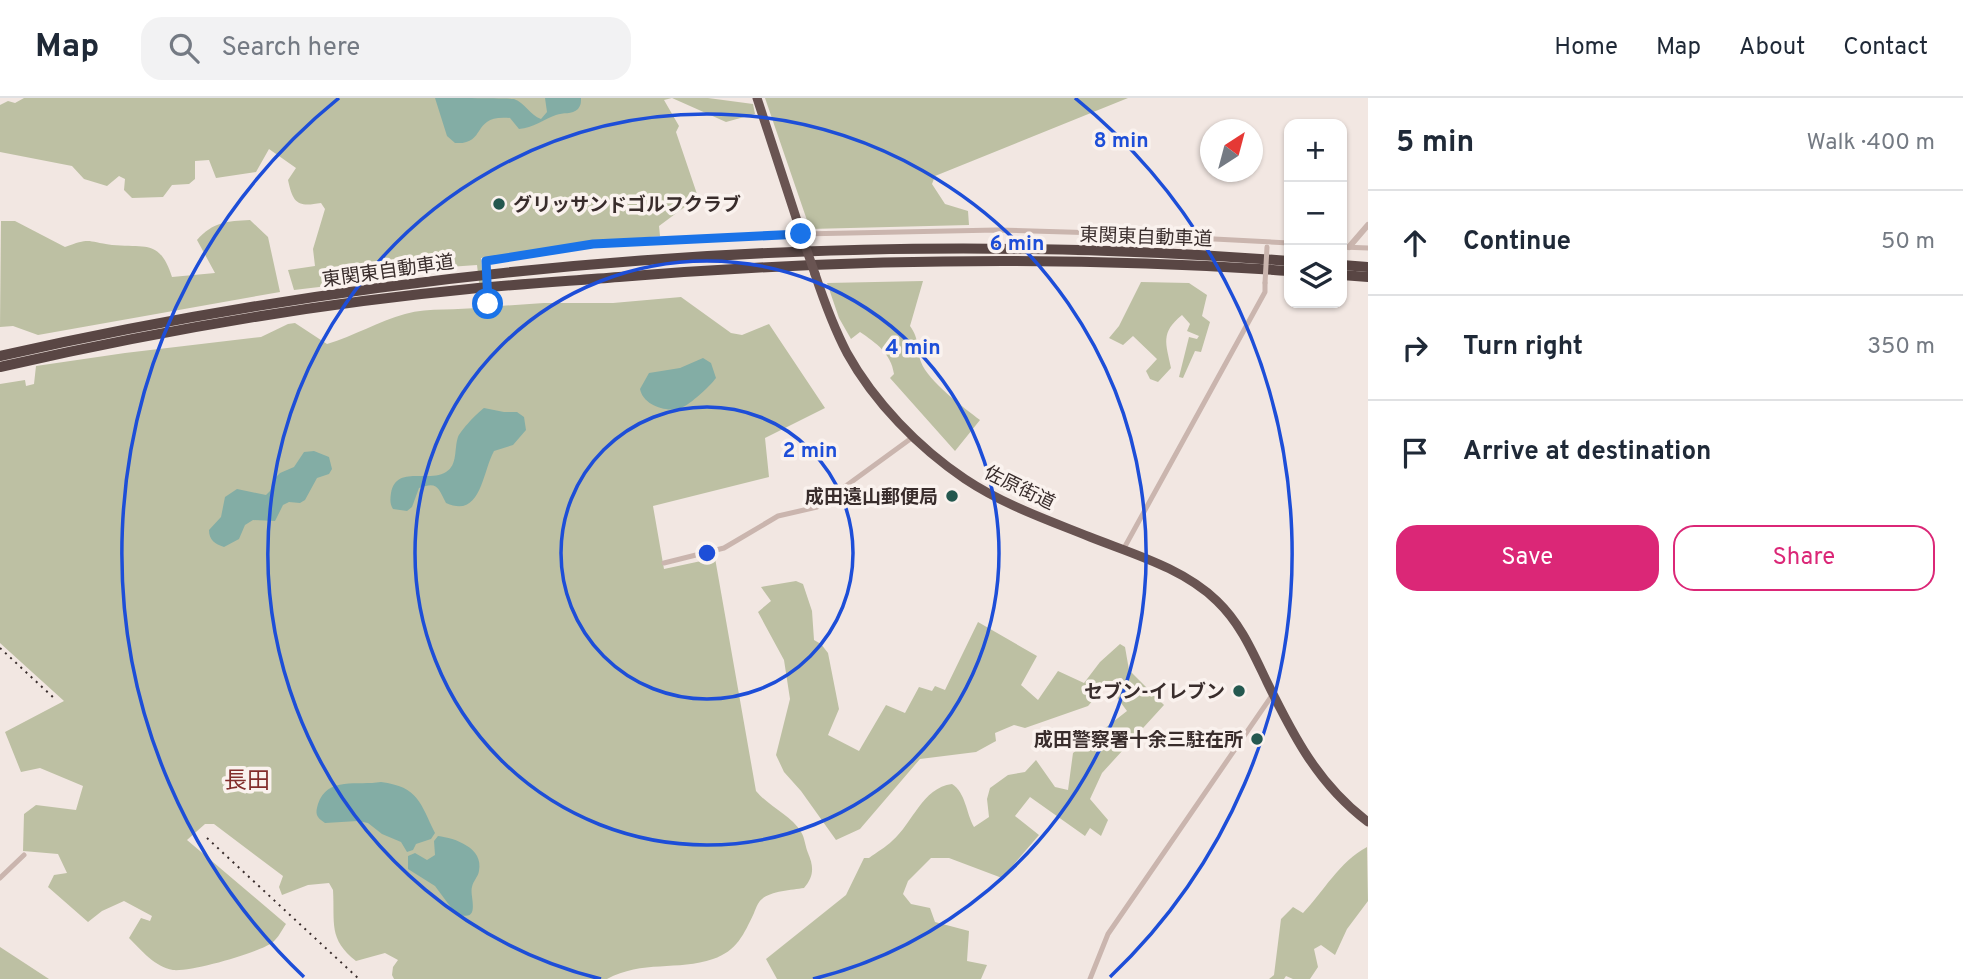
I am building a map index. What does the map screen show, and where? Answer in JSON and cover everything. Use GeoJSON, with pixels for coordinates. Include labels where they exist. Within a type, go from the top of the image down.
{"type":"FeatureCollection","features":[{"type":"Feature","properties":{"kind":"highway","name":"佐原街道"},"geometry":{"type":"LineString","coordinates":[[757,98],[827,308],[851,360],[882,401],[914,437],[956,472],[986,491],[1179,574],[1217,601],[1245,636],[1313,767],[1343,801],[1368,821]]}},
{"type":"Feature","properties":{"kind":"highway","name":"東関東自動車道"},"geometry":{"type":"LineString","coordinates":[[0,356],[188,318],[282,303],[468,277],[573,267],[755,255],[928,250],[1089,251],[1284,261]]}},
{"type":"Feature","properties":{"kind":"highway","name":"東関東自動車道"},"geometry":{"type":"LineString","coordinates":[[0,367],[190,328],[388,298],[711,270],[985,261],[1284,271]]}},
{"type":"Feature","properties":{"kind":"highway"},"geometry":{"type":"LineString","coordinates":[[1347,265],[1368,267]]}},
{"type":"Feature","properties":{"kind":"highway"},"geometry":{"type":"LineString","coordinates":[[1347,275],[1368,277]]}},
{"type":"Feature","properties":{"kind":"street"},"geometry":{"type":"LineString","coordinates":[[1347,245],[1368,225]]}},
{"type":"Feature","properties":{"kind":"street"},"geometry":{"type":"LineString","coordinates":[[488,304],[486,261],[593,244],[997,230],[1095,232],[1284,243]]}},
{"type":"Feature","properties":{"kind":"street"},"geometry":{"type":"LineString","coordinates":[[1123,550],[1265,292],[1267,244]]}},
{"type":"Feature","properties":{"kind":"street"},"geometry":{"type":"LineString","coordinates":[[1347,247],[1368,248]]}},
{"type":"Feature","properties":{"kind":"street"},"geometry":{"type":"LineString","coordinates":[[664,563],[724,548],[778,516],[817,507],[914,437]]}},
{"type":"Feature","properties":{"kind":"street"},"geometry":{"type":"LineString","coordinates":[[1090,979],[1108,934],[1273,694]]}},
{"type":"Feature","properties":{"kind":"street"},"geometry":{"type":"LineString","coordinates":[[0,878],[24,855]]}},
{"type":"Feature","properties":{"kind":"green space","name":"グリッサンドゴルフクラブ"},"geometry":{"type":"Polygon","coordinates":[[[24,98],[672,98],[664,100],[679,126],[676,132],[698,197],[659,226],[660,236],[565,245],[481,258],[485,307],[544,303],[613,303],[681,297],[731,333],[742,335],[769,324],[825,408],[765,438],[769,477],[653,506],[664,569],[715,558],[756,791],[792,821],[802,834],[812,867],[810,879],[804,888],[766,896],[757,905],[743,935],[734,946],[721,956],[700,963],[647,967],[607,979],[394,979],[393,967],[398,960],[385,953],[356,961],[341,945],[335,930],[333,890],[329,883],[308,885],[282,895],[279,887],[283,876],[214,824],[205,824],[187,840],[286,924],[273,942],[254,951],[194,968],[166,968],[149,958],[129,938],[141,918],[150,921],[152,916],[124,901],[102,911],[88,922],[48,887],[54,875],[67,873],[58,854],[23,851],[24,814],[36,805],[76,810],[83,786],[40,768],[21,772],[5,732],[64,701],[0,643],[0,384],[25,380],[26,386],[34,384],[36,366],[261,337],[288,324],[295,323],[327,344],[405,314],[482,307],[477,265],[392,271],[361,282],[294,290],[288,270],[315,266],[313,249],[325,209],[321,203],[302,204],[295,199],[288,180],[296,168],[269,149],[256,172],[216,178],[209,160],[195,161],[195,179],[189,184],[172,185],[163,197],[132,198],[124,190],[125,179],[119,176],[107,186],[84,179],[72,166],[0,152],[0,105],[8,101],[15,103],[24,98]]]}},
{"type":"Feature","properties":{"kind":"green space"},"geometry":{"type":"Polygon","coordinates":[[[672,98],[708,98],[753,104],[755,114],[726,122],[672,98]]]}},
{"type":"Feature","properties":{"kind":"green space"},"geometry":{"type":"Polygon","coordinates":[[[765,98],[1128,98],[935,176],[932,184],[945,204],[968,211],[969,225],[810,229],[765,98]]]}},
{"type":"Feature","properties":{"kind":"green space"},"geometry":{"type":"Polygon","coordinates":[[[250,220],[268,237],[280,292],[38,335],[13,326],[0,327],[1,221],[15,221],[65,247],[89,241],[150,248],[162,256],[172,277],[215,273],[197,240],[209,229],[221,224],[250,220]]]}},
{"type":"Feature","properties":{"kind":"green space"},"geometry":{"type":"Polygon","coordinates":[[[923,281],[910,326],[917,340],[921,362],[938,385],[980,420],[955,451],[890,378],[894,374],[890,360],[882,349],[860,332],[851,339],[839,318],[827,283],[923,281]]]}},
{"type":"Feature","properties":{"kind":"green space"},"geometry":{"type":"Polygon","coordinates":[[[1141,282],[1189,283],[1207,295],[1202,316],[1210,322],[1201,352],[1195,351],[1183,378],[1179,377],[1189,337],[1197,339],[1199,336],[1187,331],[1190,324],[1182,315],[1170,327],[1166,339],[1171,368],[1158,382],[1150,379],[1146,371],[1157,359],[1133,336],[1123,345],[1109,338],[1119,326],[1141,282]]]}},
{"type":"Feature","properties":{"kind":"green space"},"geometry":{"type":"Polygon","coordinates":[[[796,581],[803,584],[812,611],[814,640],[828,653],[839,709],[828,735],[859,751],[886,705],[905,713],[919,687],[932,691],[935,686],[945,690],[978,622],[1037,656],[1021,685],[1038,700],[1058,671],[1084,683],[1100,662],[1120,644],[1125,647],[1129,670],[1164,705],[1102,773],[1090,799],[1108,820],[1101,836],[1090,828],[1085,836],[1030,797],[1015,816],[1039,835],[1002,878],[949,858],[931,858],[908,881],[903,894],[911,904],[930,908],[935,922],[969,931],[967,961],[987,965],[981,979],[777,979],[766,959],[846,895],[864,858],[869,858],[892,841],[933,792],[952,784],[957,788],[974,827],[989,817],[987,799],[990,788],[1008,775],[1025,772],[1036,760],[1055,787],[1068,790],[1073,753],[1127,711],[1107,684],[1088,706],[1025,728],[1014,725],[995,733],[996,741],[976,752],[920,759],[860,829],[836,840],[784,772],[776,755],[790,699],[784,660],[758,612],[771,601],[761,587],[796,581]]]}},
{"type":"Feature","properties":{"kind":"green space"},"geometry":{"type":"Polygon","coordinates":[[[1367,847],[1368,901],[1347,929],[1335,955],[1321,945],[1314,949],[1318,967],[1310,979],[1293,979],[1286,976],[1284,979],[1269,979],[1274,975],[1281,919],[1293,907],[1303,913],[1340,869],[1367,847]]]}},
{"type":"Feature","properties":{"kind":"green space"},"geometry":{"type":"Polygon","coordinates":[[[0,947],[49,979],[0,979],[0,947]]]}},
{"type":"Feature","properties":{"kind":"water"},"geometry":{"type":"Polygon","coordinates":[[[435,98],[514,99],[541,119],[547,112],[545,98],[581,100],[576,111],[556,115],[524,128],[519,129],[510,118],[489,120],[472,139],[455,143],[447,136],[435,98]]]}},
{"type":"Feature","properties":{"kind":"water"},"geometry":{"type":"Polygon","coordinates":[[[703,358],[711,363],[716,378],[685,406],[675,409],[662,408],[650,403],[642,395],[640,389],[649,373],[680,368],[703,358]]]}},
{"type":"Feature","properties":{"kind":"water"},"geometry":{"type":"Polygon","coordinates":[[[484,408],[517,412],[524,417],[526,430],[513,445],[494,451],[479,491],[473,499],[467,505],[446,503],[437,487],[430,485],[419,488],[412,507],[407,511],[393,509],[391,493],[399,479],[439,475],[450,469],[460,434],[484,408]]]}},
{"type":"Feature","properties":{"kind":"water"},"geometry":{"type":"Polygon","coordinates":[[[314,451],[329,457],[332,469],[329,474],[317,478],[305,500],[283,505],[275,521],[253,520],[245,525],[239,539],[224,547],[213,541],[209,530],[221,517],[225,497],[237,489],[266,495],[280,473],[294,467],[304,452],[314,451]]]}},
{"type":"Feature","properties":{"kind":"water"},"geometry":{"type":"Polygon","coordinates":[[[381,782],[403,788],[417,798],[435,833],[431,839],[416,844],[413,850],[407,852],[401,842],[382,834],[368,823],[325,823],[318,817],[318,804],[328,789],[344,784],[381,782]]]}},
{"type":"Feature","properties":{"kind":"water"},"geometry":{"type":"Polygon","coordinates":[[[438,836],[460,842],[477,856],[479,871],[472,887],[473,908],[469,915],[455,913],[435,886],[408,869],[408,856],[415,853],[427,860],[435,855],[434,841],[438,836]]]}},
{"type":"Feature","properties":{"kind":"railway"},"geometry":{"type":"LineString","coordinates":[[0,648],[55,699]]}},
{"type":"Feature","properties":{"kind":"railway"},"geometry":{"type":"LineString","coordinates":[[207,838],[359,979]]}},
{"type":"Feature","properties":{"kind":"place","name":"グリッサンドゴルフクラブ"},"geometry":{"type":"Point","coordinates":[499,204]}},
{"type":"Feature","properties":{"kind":"place","name":"成田遠山郵便局"},"geometry":{"type":"Point","coordinates":[952,496]}},
{"type":"Feature","properties":{"kind":"place","name":"セブン-イレブン"},"geometry":{"type":"Point","coordinates":[1239,691]}},
{"type":"Feature","properties":{"kind":"place","name":"成田警察署十余三駐在所"},"geometry":{"type":"Point","coordinates":[1257,739]}},
{"type":"Feature","properties":{"kind":"district","name":"長田"},"geometry":{"type":"Point","coordinates":[247,780]}},
{"type":"Feature","properties":{"kind":"route"},"geometry":{"type":"LineString","coordinates":[[488,304],[486,261],[593,244],[801,234]]}}]}
